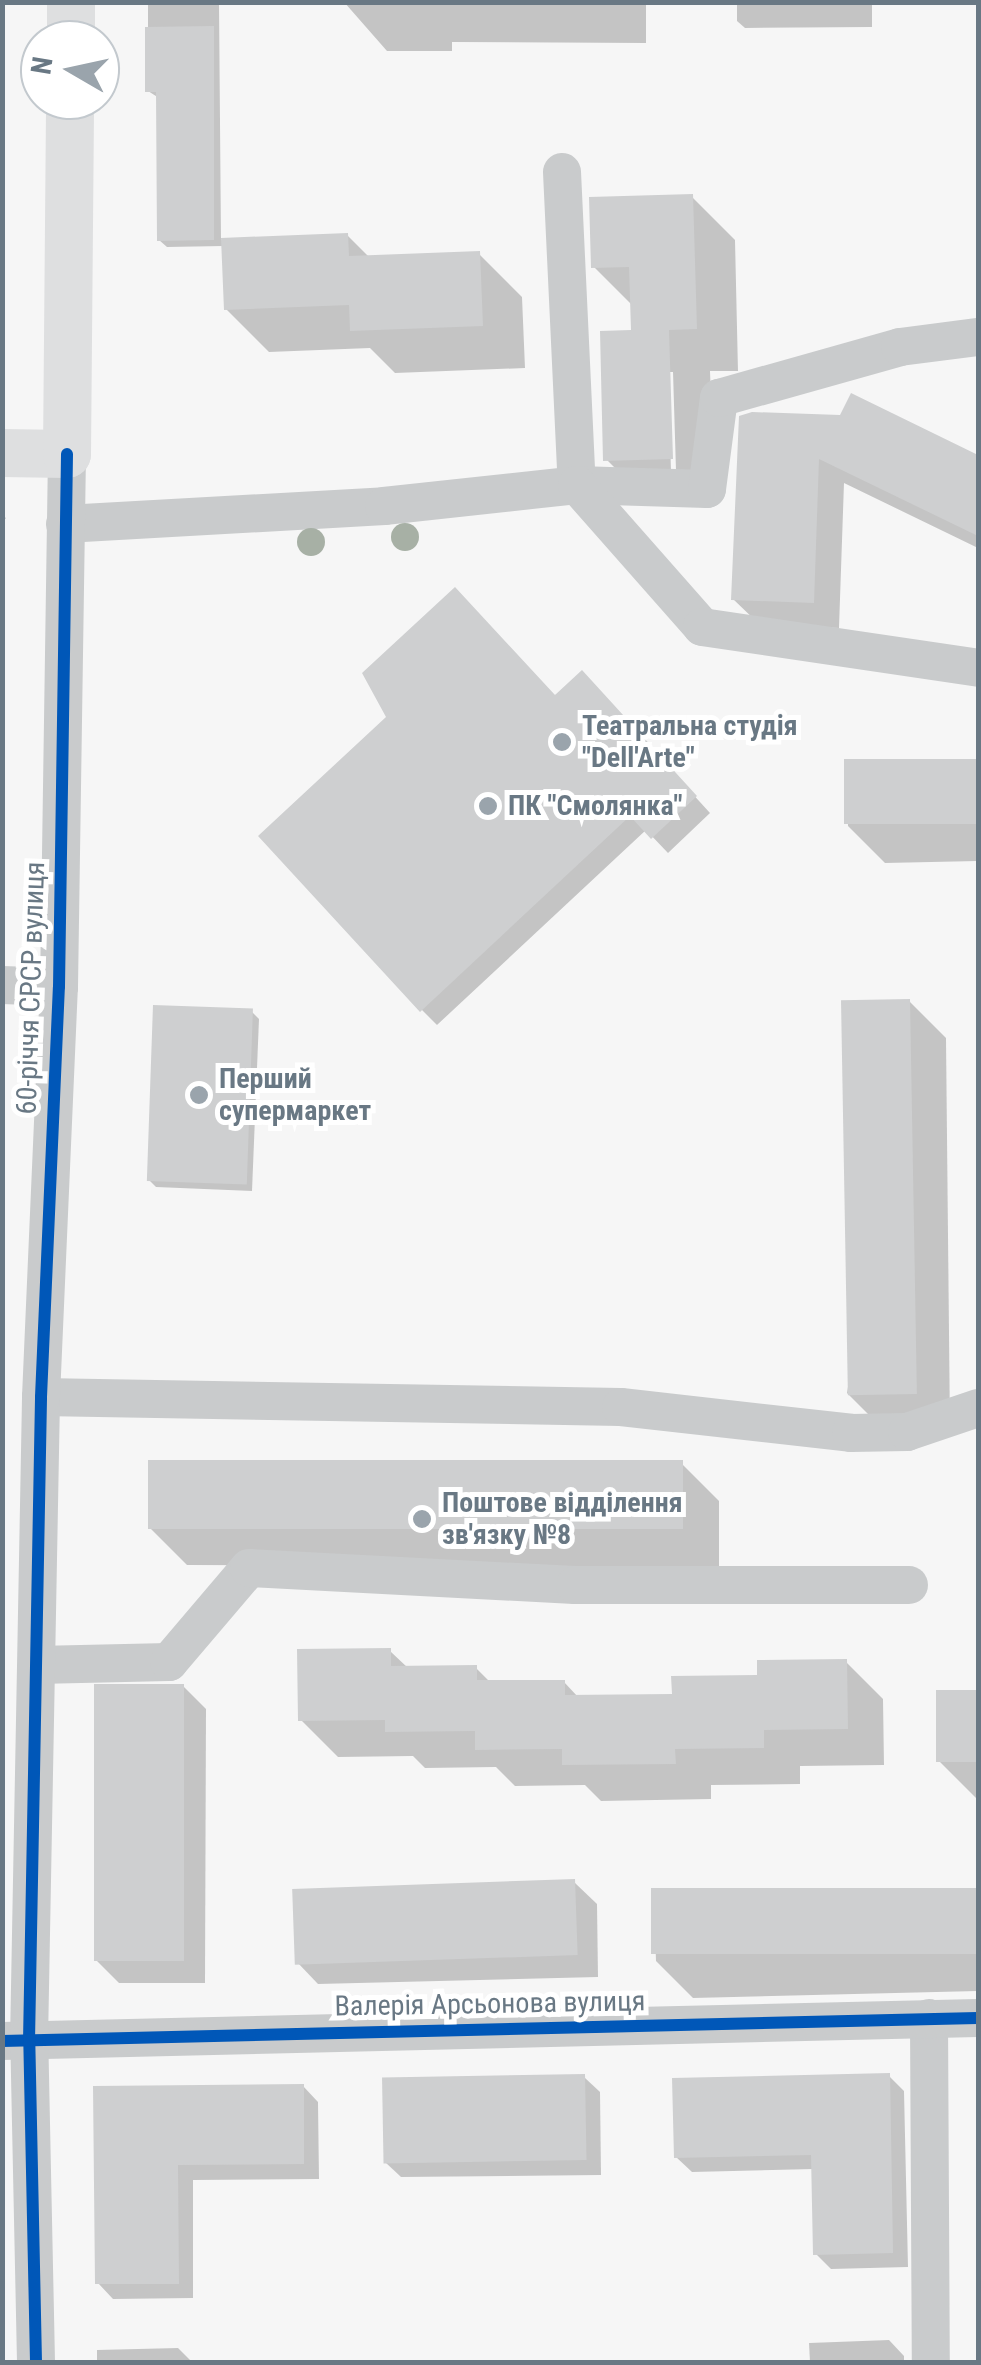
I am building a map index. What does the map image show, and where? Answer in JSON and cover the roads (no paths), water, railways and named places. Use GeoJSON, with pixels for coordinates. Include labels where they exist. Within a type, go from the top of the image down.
{"type":"FeatureCollection","features":[{"type":"Feature","properties":{"kind":"main road","name":"60-річчя СРСР вулиця"},"geometry":{"type":"LineString","coordinates":[[67,454],[70,120]]}},
{"type":"Feature","properties":{"kind":"main road"},"geometry":{"type":"LineString","coordinates":[[2,453],[67,454]]}},
{"type":"Feature","properties":{"kind":"street"},"geometry":{"type":"LineString","coordinates":[[562,172],[578,486],[702,626],[978,668]]}},
{"type":"Feature","properties":{"kind":"street"},"geometry":{"type":"LineString","coordinates":[[65,524],[384,506],[578,486],[707,489],[719,398],[900,348],[978,337]]}},
{"type":"Feature","properties":{"kind":"street","name":"60-річчя СРСР вулиця"},"geometry":{"type":"LineString","coordinates":[[36,2362],[16,2041],[37,1665],[41,1397],[58,987],[67,454]]}},
{"type":"Feature","properties":{"kind":"street"},"geometry":{"type":"LineString","coordinates":[[2,985],[58,987]]}},
{"type":"Feature","properties":{"kind":"street"},"geometry":{"type":"LineString","coordinates":[[41,1397],[621,1408],[851,1433],[907,1432],[978,1408]]}},
{"type":"Feature","properties":{"kind":"street"},"geometry":{"type":"LineString","coordinates":[[37,1665],[169,1662],[249,1568],[575,1585],[909,1586]]}},
{"type":"Feature","properties":{"kind":"street"},"geometry":{"type":"LineString","coordinates":[[929,2018],[931,2362]]}},
{"type":"Feature","properties":{"kind":"street","name":"Валерія Арсьонова вулиця"},"geometry":{"type":"LineString","coordinates":[[16,2041],[978,2018]]}},
{"type":"Feature","properties":{"kind":"place","name":"Театральна студiя \"Dell'Arte\""},"geometry":{"type":"Point","coordinates":[562,742]}},
{"type":"Feature","properties":{"kind":"place","name":"ПК \"Смолянка\""},"geometry":{"type":"Point","coordinates":[488,806]}},
{"type":"Feature","properties":{"kind":"place","name":"Перший супермаркет"},"geometry":{"type":"Point","coordinates":[199,1095]}},
{"type":"Feature","properties":{"kind":"place","name":"Поштове відділення зв'язку №8"},"geometry":{"type":"Point","coordinates":[422,1519]}}]}
